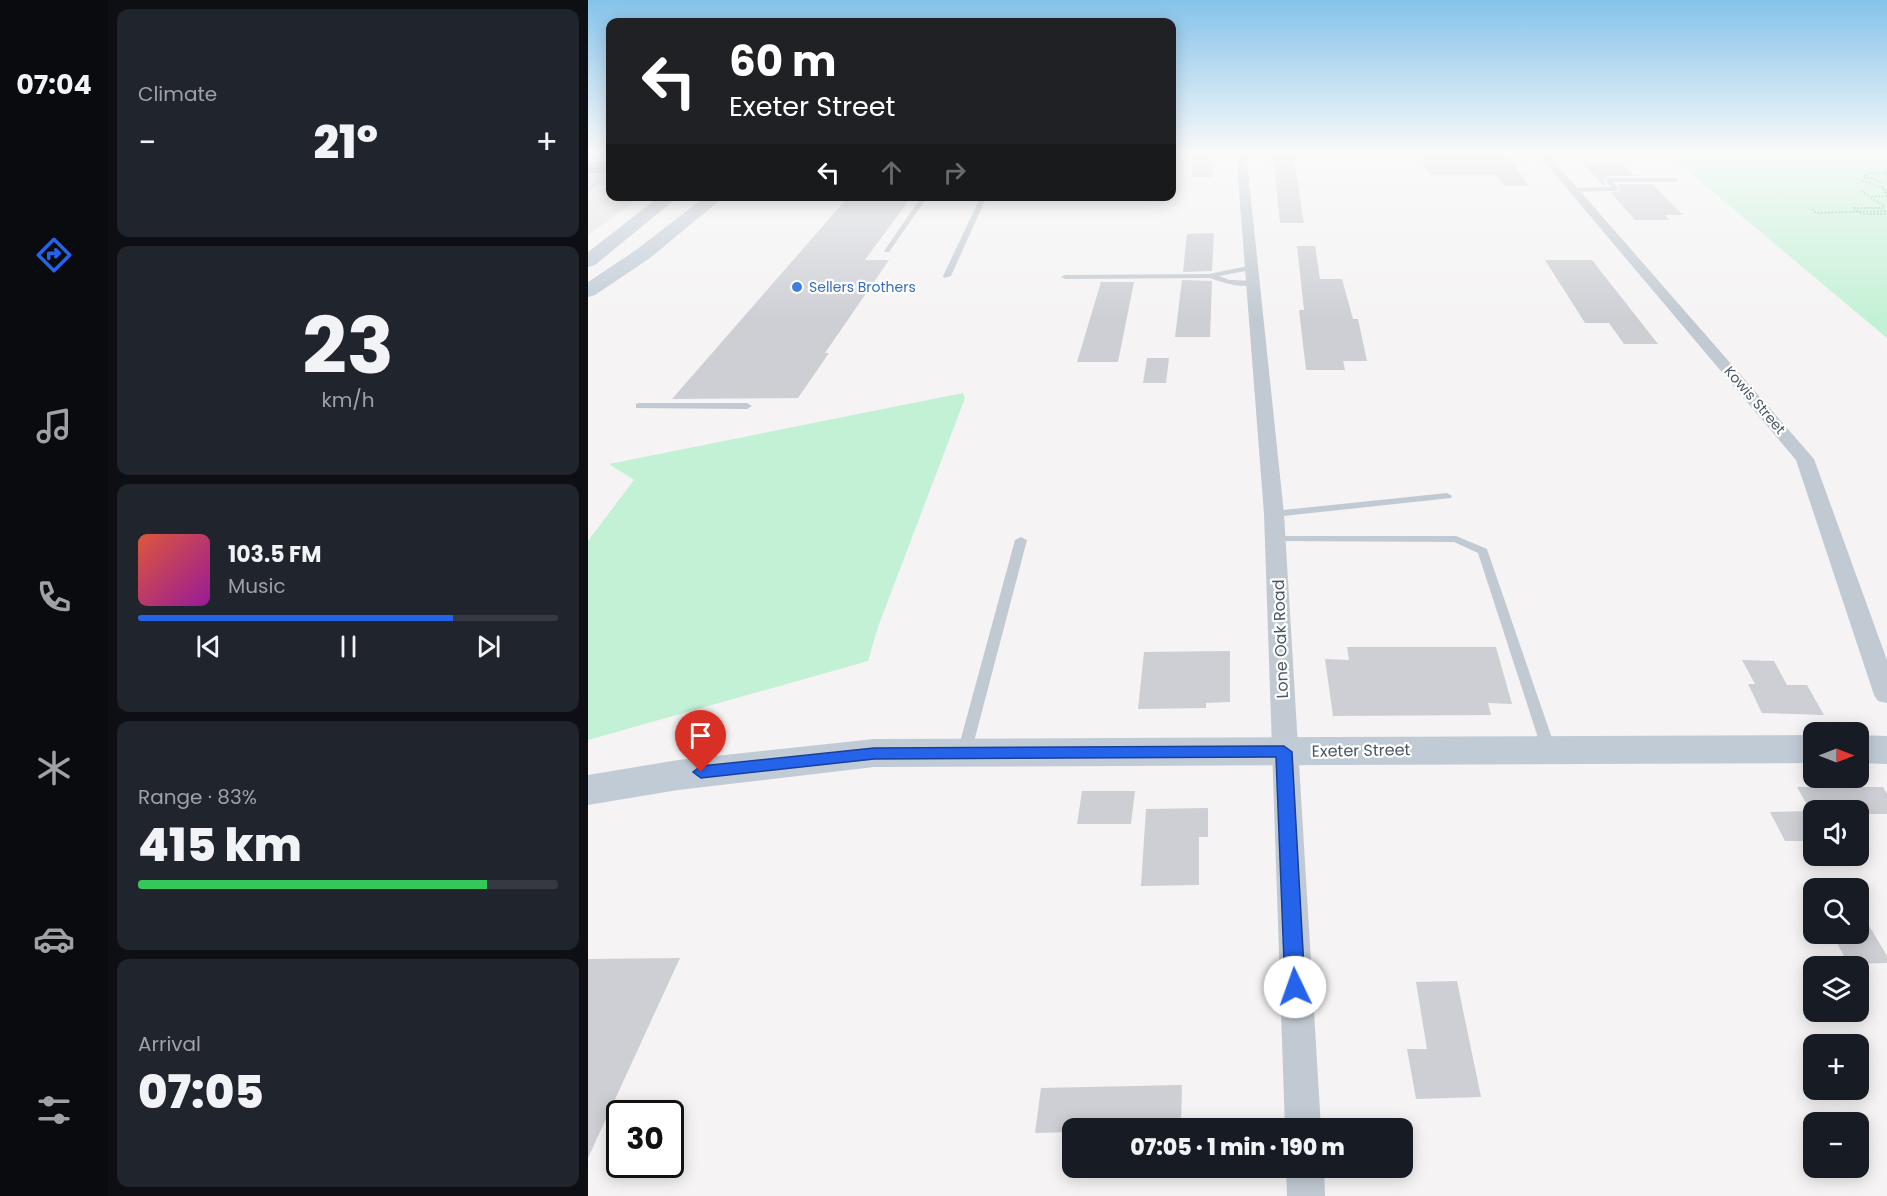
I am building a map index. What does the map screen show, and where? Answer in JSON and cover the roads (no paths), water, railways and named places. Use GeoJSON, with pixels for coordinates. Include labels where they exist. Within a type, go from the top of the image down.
{"type":"FeatureCollection","features":[{"type":"Feature","properties":{"kind":"main road"},"geometry":{"type":"LineString","coordinates":[[588,244],[636,208]]}},
{"type":"Feature","properties":{"kind":"main road"},"geometry":{"type":"LineString","coordinates":[[588,261],[656,208]]}},
{"type":"Feature","properties":{"kind":"main road"},"geometry":{"type":"LineString","coordinates":[[588,285],[685,208]]}},
{"type":"Feature","properties":{"kind":"main road"},"geometry":{"type":"LineString","coordinates":[[588,291],[643,254],[702,208]]}},
{"type":"Feature","properties":{"kind":"main road","name":"Exeter Street"},"geometry":{"type":"LineString","coordinates":[[588,790],[678,775],[874,753],[1803,749]]}},
{"type":"Feature","properties":{"kind":"main road"},"geometry":{"type":"LineString","coordinates":[[1869,749],[1887,750]]}},
{"type":"Feature","properties":{"kind":"street","name":"Lone Oak Road"},"geometry":{"type":"LineString","coordinates":[[1246,208],[1274,514],[1302,1118]]}},
{"type":"Feature","properties":{"kind":"street","name":"Kowis Street"},"geometry":{"type":"LineString","coordinates":[[1589,208],[1805,459],[1887,695]]}},
{"type":"Feature","properties":{"kind":"street"},"geometry":{"type":"LineString","coordinates":[[1305,1178],[1306,1196]]}},
{"type":"Feature","properties":{"kind":"lane"},"geometry":{"type":"LineString","coordinates":[[887,251],[917,208]]}},
{"type":"Feature","properties":{"kind":"lane"},"geometry":{"type":"LineString","coordinates":[[947,276],[979,208]]}},
{"type":"Feature","properties":{"kind":"lane"},"geometry":{"type":"LineString","coordinates":[[1209,276],[1234,283],[1253,275]]}},
{"type":"Feature","properties":{"kind":"lane"},"geometry":{"type":"LineString","coordinates":[[1065,277],[1253,275]]}},
{"type":"Feature","properties":{"kind":"lane"},"geometry":{"type":"LineString","coordinates":[[639,406],[747,406]]}},
{"type":"Feature","properties":{"kind":"lane"},"geometry":{"type":"LineString","coordinates":[[1274,514],[1448,496]]}},
{"type":"Feature","properties":{"kind":"lane"},"geometry":{"type":"LineString","coordinates":[[1275,539],[1456,539],[1484,552],[1549,750]]}},
{"type":"Feature","properties":{"kind":"lane"},"geometry":{"type":"LineString","coordinates":[[964,754],[1021,540]]}},
{"type":"Feature","properties":{"kind":"place","name":"Sellers Brothers"},"geometry":{"type":"Point","coordinates":[797,287]}}]}
